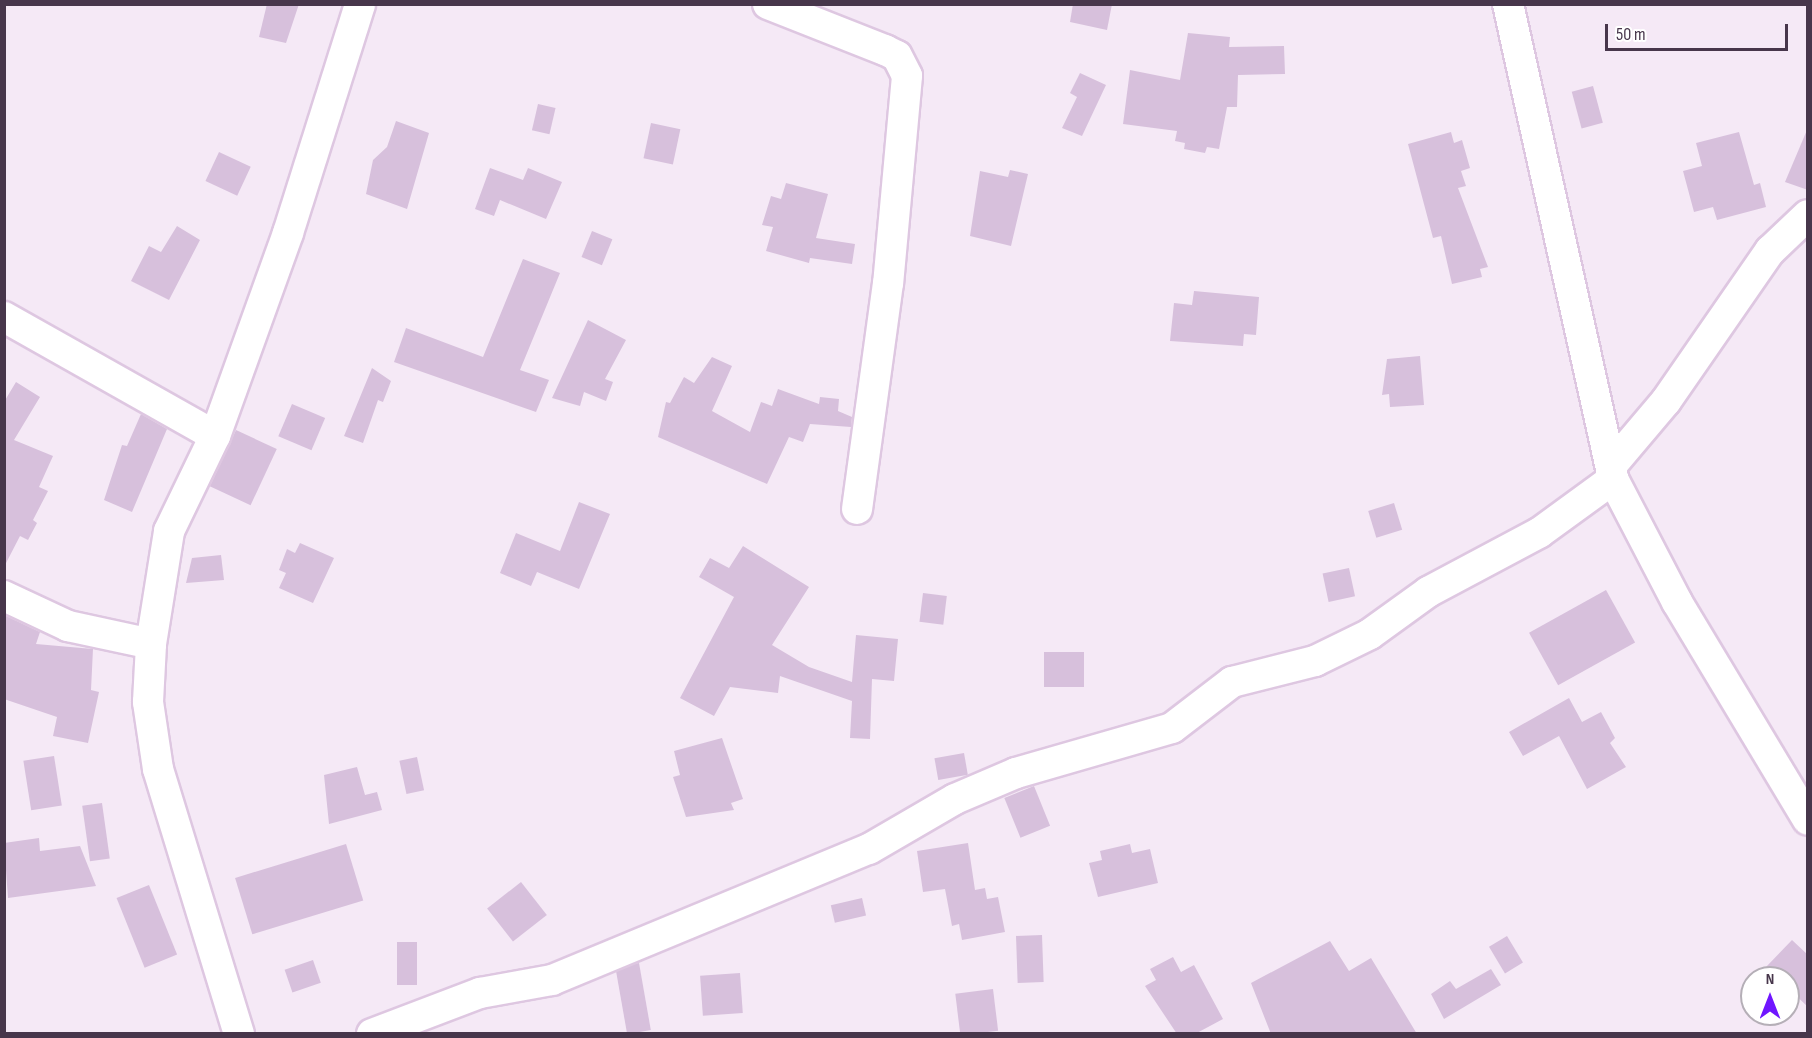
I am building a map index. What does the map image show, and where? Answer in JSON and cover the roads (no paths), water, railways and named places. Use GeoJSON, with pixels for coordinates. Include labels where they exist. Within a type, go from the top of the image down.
{"type":"FeatureCollection","features":[{"type":"Feature","properties":{"kind":"street"},"geometry":{"type":"LineString","coordinates":[[239,1034],[158,769],[148,702],[151,644],[170,531],[215,436],[288,233],[360,4]]}},
{"type":"Feature","properties":{"kind":"street"},"geometry":{"type":"LineString","coordinates":[[768,4],[897,56],[907,76],[888,283],[857,509]]}},
{"type":"Feature","properties":{"kind":"street"},"geometry":{"type":"LineString","coordinates":[[1508,4],[1612,473],[1677,603],[1808,820]]}},
{"type":"Feature","properties":{"kind":"street"},"geometry":{"type":"LineString","coordinates":[[372,1034],[480,993],[552,980],[869,849],[955,799],[1016,773],[1172,728],[1232,682],[1315,661],[1370,634],[1428,592],[1539,534],[1612,473],[1666,401],[1770,251],[1808,215]]}},
{"type":"Feature","properties":{"kind":"street"},"geometry":{"type":"LineString","coordinates":[[4,317],[215,436]]}},
{"type":"Feature","properties":{"kind":"street"},"geometry":{"type":"LineString","coordinates":[[4,596],[69,626],[151,644]]}}]}
